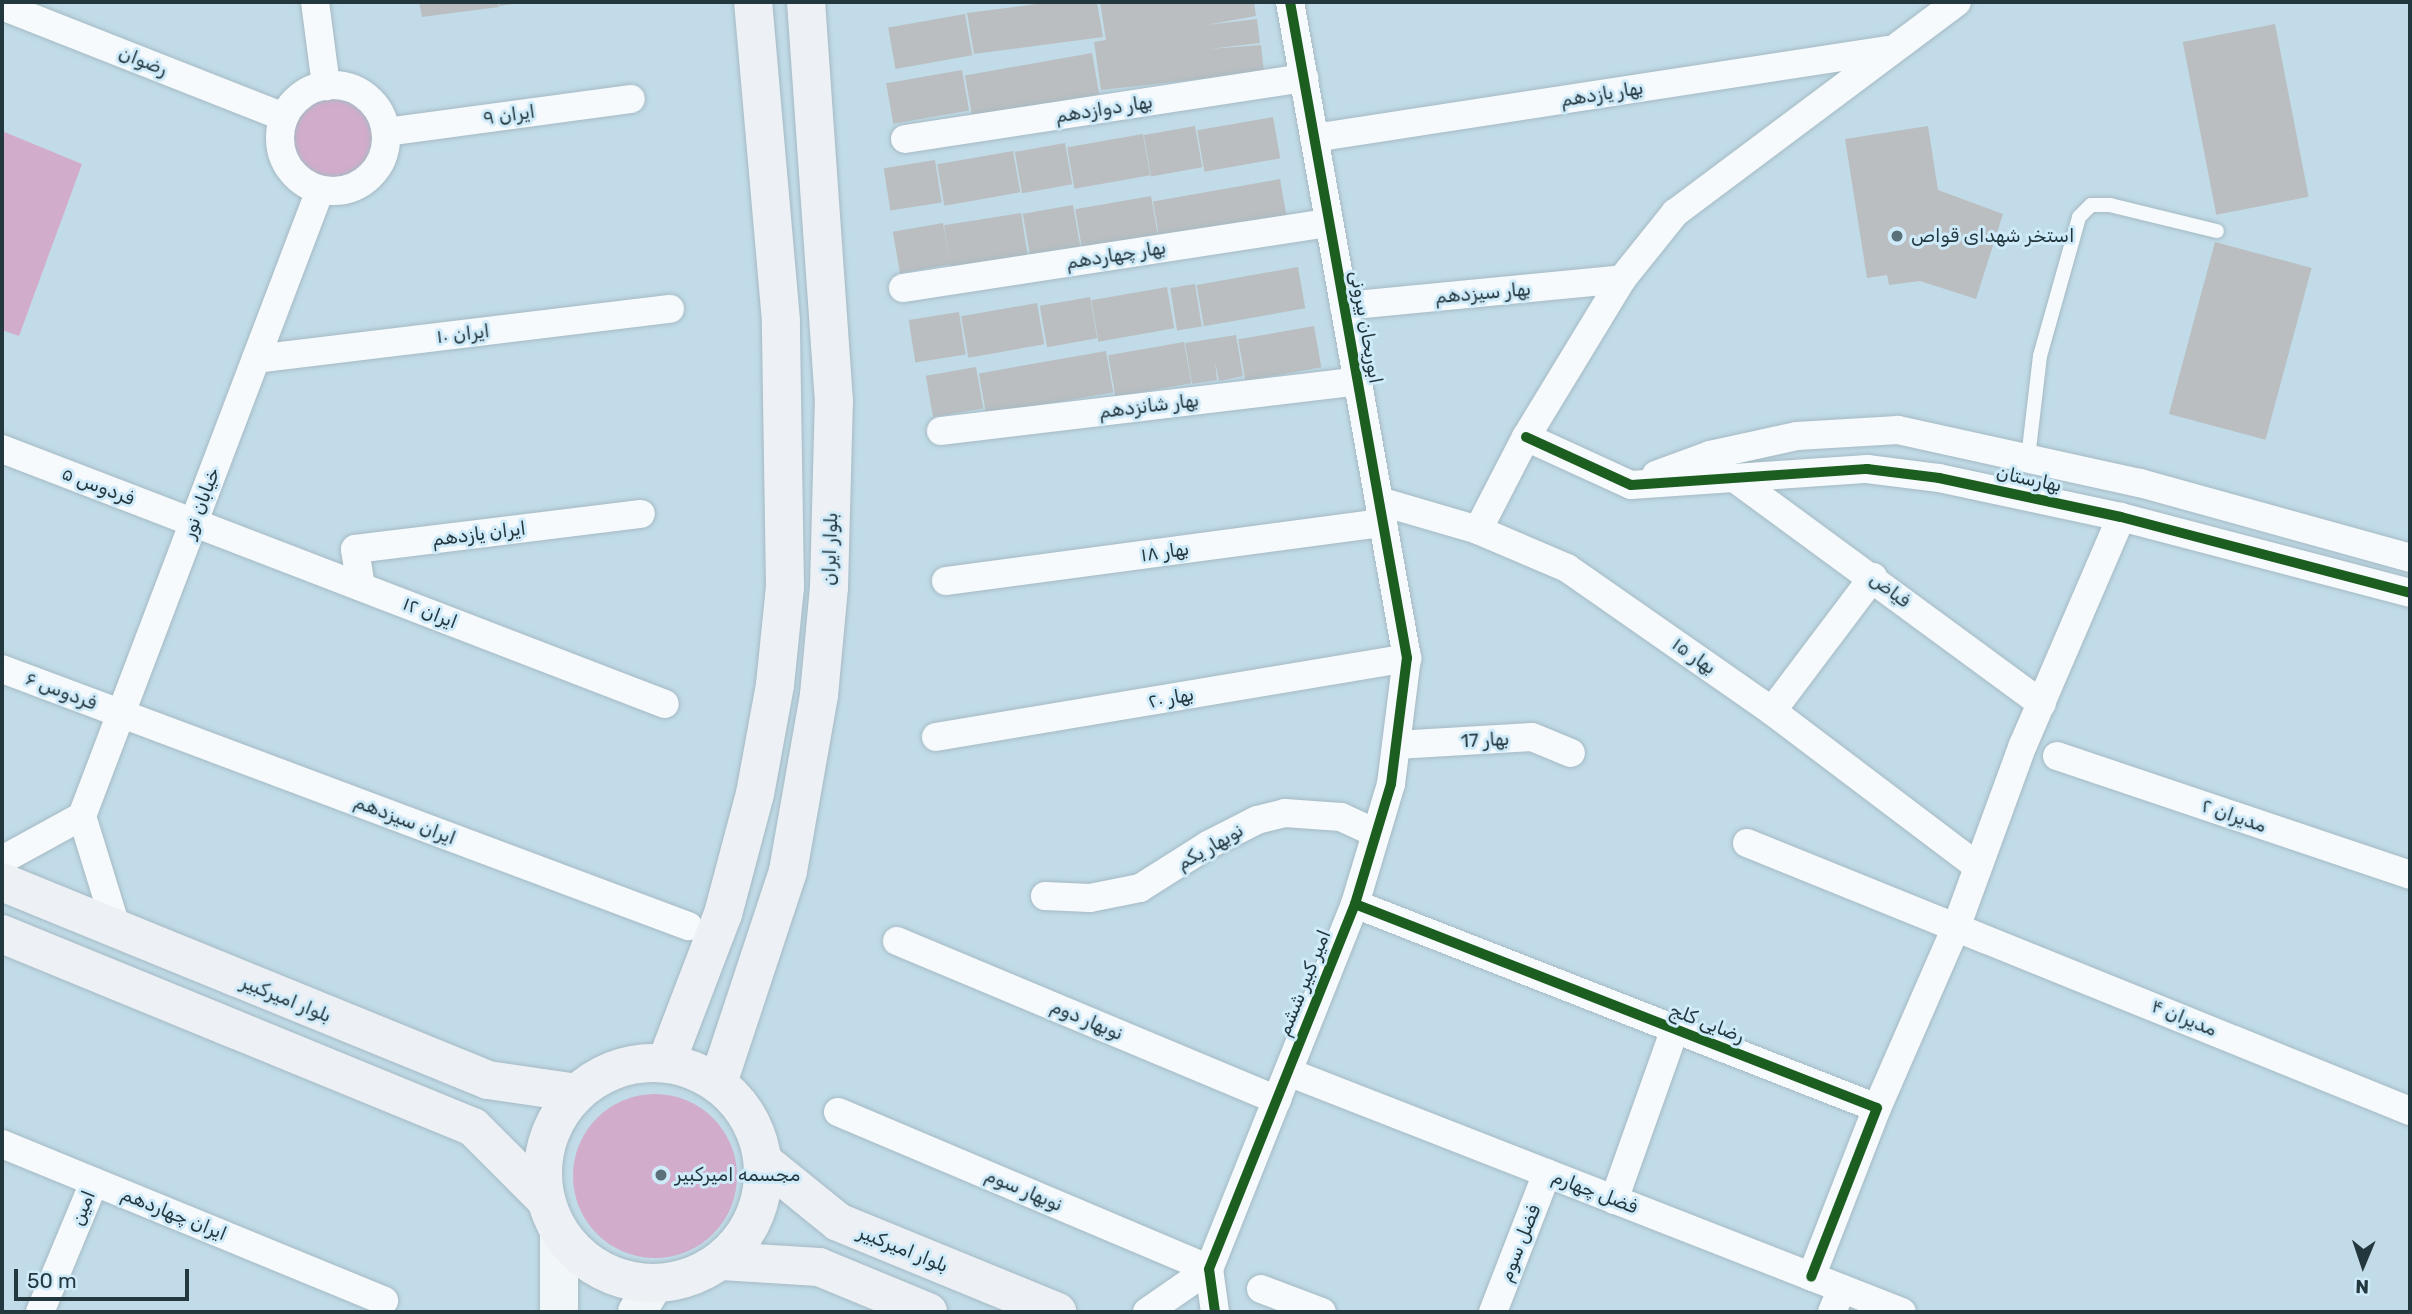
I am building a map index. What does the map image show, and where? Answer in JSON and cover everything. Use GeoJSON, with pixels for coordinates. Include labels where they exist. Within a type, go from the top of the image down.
{"type":"FeatureCollection","features":[{"type":"Feature","properties":{"kind":"main road"},"geometry":{"type":"LineString","coordinates":[[666,1063],[723,914],[755,794],[775,685],[785,587],[781,321],[753,2]]}},
{"type":"Feature","properties":{"kind":"main road","name":"بلوار ایران"},"geometry":{"type":"LineString","coordinates":[[718,1083],[788,871],[819,695],[829,587],[834,402],[806,2]]}},
{"type":"Feature","properties":{"kind":"main road","name":"بلوار امیرکبیر"},"geometry":{"type":"LineString","coordinates":[[2,882],[488,1080],[577,1093]]}},
{"type":"Feature","properties":{"kind":"main road"},"geometry":{"type":"LineString","coordinates":[[2,934],[473,1128],[544,1198],[559,1232],[584,1260],[645,1299],[722,1261],[748,1233],[762,1199],[764,1162],[757,1132],[741,1105],[718,1083],[666,1063],[633,1064],[613,1071],[577,1093],[554,1123],[543,1160],[544,1198]]}},
{"type":"Feature","properties":{"kind":"main road","name":"بلوار امیرکبیر"},"geometry":{"type":"LineString","coordinates":[[764,1162],[838,1222],[1057,1312]]}},
{"type":"Feature","properties":{"kind":"main road"},"geometry":{"type":"LineString","coordinates":[[559,1232],[559,1312]]}},
{"type":"Feature","properties":{"kind":"main road"},"geometry":{"type":"LineString","coordinates":[[722,1261],[819,1267],[928,1312]]}},
{"type":"Feature","properties":{"kind":"street"},"geometry":{"type":"LineString","coordinates":[[315,2],[326,86]]}},
{"type":"Feature","properties":{"kind":"street","name":"ابوریحان بیرونی"},"geometry":{"type":"LineString","coordinates":[[1290,2],[1407,658]]}},
{"type":"Feature","properties":{"kind":"street"},"geometry":{"type":"LineString","coordinates":[[1478,530],[1526,437],[1622,279],[1675,213],[1956,2]]}},
{"type":"Feature","properties":{"kind":"street","name":"رضوان"},"geometry":{"type":"LineString","coordinates":[[2,6],[284,117]]}},
{"type":"Feature","properties":{"kind":"street","name":"بهار یازدهم"},"geometry":{"type":"LineString","coordinates":[[1314,138],[1890,50]]}},
{"type":"Feature","properties":{"kind":"street","name":"بهار دوازدهم"},"geometry":{"type":"LineString","coordinates":[[905,139],[1304,78]]}},
{"type":"Feature","properties":{"kind":"street"},"geometry":{"type":"LineString","coordinates":[[326,86],[359,91],[382,116],[386,149],[369,178],[354,188],[320,190],[303,183],[286,162],[280,135],[284,117],[294,102],[326,86]]}},
{"type":"Feature","properties":{"kind":"street","name":"ایران ۹"},"geometry":{"type":"LineString","coordinates":[[386,132],[631,99]]}},
{"type":"Feature","properties":{"kind":"street","name":"خیابان نور"},"geometry":{"type":"LineString","coordinates":[[82,816],[320,190]]}},
{"type":"Feature","properties":{"kind":"street","name":"بهار چهاردهم"},"geometry":{"type":"LineString","coordinates":[[903,288],[1329,223]]}},
{"type":"Feature","properties":{"kind":"street","name":"بهار سیزدهم"},"geometry":{"type":"LineString","coordinates":[[1344,306],[1622,279]]}},
{"type":"Feature","properties":{"kind":"street","name":"ایران ۱۰"},"geometry":{"type":"LineString","coordinates":[[256,359],[670,309]]}},
{"type":"Feature","properties":{"kind":"street","name":"بهار شانزدهم"},"geometry":{"type":"LineString","coordinates":[[941,431],[1358,381]]}},
{"type":"Feature","properties":{"kind":"street","name":"بهارستان"},"geometry":{"type":"LineString","coordinates":[[1631,485],[1710,455],[1797,436],[1898,430],[2140,483],[2410,558]]}},
{"type":"Feature","properties":{"kind":"street"},"geometry":{"type":"LineString","coordinates":[[1526,437],[1631,485]]}},
{"type":"Feature","properties":{"kind":"street","name":"فردوس ۵"},"geometry":{"type":"LineString","coordinates":[[2,449],[194,523]]}},
{"type":"Feature","properties":{"kind":"street","name":"بهارستان"},"geometry":{"type":"LineString","coordinates":[[1631,485],[1737,480],[1867,469],[1939,478],[2122,517],[2410,593]]}},
{"type":"Feature","properties":{"kind":"street","name":"فیاض"},"geometry":{"type":"LineString","coordinates":[[1737,480],[1873,577],[2042,704]]}},
{"type":"Feature","properties":{"kind":"street","name":"بهار ۱۵"},"geometry":{"type":"LineString","coordinates":[[1381,512],[1478,530],[1567,568],[1772,711],[1978,867]]}},
{"type":"Feature","properties":{"kind":"street","name":"بهار ۱۸"},"geometry":{"type":"LineString","coordinates":[[946,581],[1381,512]]}},
{"type":"Feature","properties":{"kind":"street","name":"ایران یازدهم"},"geometry":{"type":"LineString","coordinates":[[361,587],[355,550],[641,514]]}},
{"type":"Feature","properties":{"kind":"street"},"geometry":{"type":"LineString","coordinates":[[1811,1277],[1877,1108],[1957,925],[2042,704],[2122,517]]}},
{"type":"Feature","properties":{"kind":"street","name":"ایران ۱۲"},"geometry":{"type":"LineString","coordinates":[[194,523],[665,704]]}},
{"type":"Feature","properties":{"kind":"street"},"geometry":{"type":"LineString","coordinates":[[1772,711],[1873,577]]}},
{"type":"Feature","properties":{"kind":"street","name":"بهار ۲۰"},"geometry":{"type":"LineString","coordinates":[[936,737],[1407,658]]}},
{"type":"Feature","properties":{"kind":"street","name":"امیر کبیر ششم"},"geometry":{"type":"LineString","coordinates":[[1215,1312],[1209,1269],[1355,904],[1391,784],[1407,658]]}},
{"type":"Feature","properties":{"kind":"street","name":"فردوس ۶"},"geometry":{"type":"LineString","coordinates":[[2,668],[121,714]]}},
{"type":"Feature","properties":{"kind":"street","name":"ایران سیزدهم"},"geometry":{"type":"LineString","coordinates":[[121,714],[688,926]]}},
{"type":"Feature","properties":{"kind":"street","name":"بهار 17"},"geometry":{"type":"LineString","coordinates":[[1396,745],[1532,737],[1571,753]]}},
{"type":"Feature","properties":{"kind":"street","name":"مدیران ۲"},"geometry":{"type":"LineString","coordinates":[[2057,756],[2410,875]]}},
{"type":"Feature","properties":{"kind":"street","name":"نوبهار یکم"},"geometry":{"type":"LineString","coordinates":[[1045,897],[1090,898],[1140,888],[1220,839],[1257,820],[1285,813],[1341,817],[1376,833]]}},
{"type":"Feature","properties":{"kind":"street"},"geometry":{"type":"LineString","coordinates":[[2,860],[82,816],[117,930]]}},
{"type":"Feature","properties":{"kind":"street","name":"مدیران ۴"},"geometry":{"type":"LineString","coordinates":[[1747,843],[1957,925],[2410,1111]]}},
{"type":"Feature","properties":{"kind":"street","name":"رضایی کلج"},"geometry":{"type":"LineString","coordinates":[[1355,904],[1877,1108]]}},
{"type":"Feature","properties":{"kind":"street","name":"نوبهار دوم"},"geometry":{"type":"LineString","coordinates":[[897,941],[1277,1100]]}},
{"type":"Feature","properties":{"kind":"street"},"geometry":{"type":"LineString","coordinates":[[1614,1200],[1675,1029]]}},
{"type":"Feature","properties":{"kind":"street","name":"فضل چهارم"},"geometry":{"type":"LineString","coordinates":[[1288,1072],[1811,1277],[1837,1301],[1902,1312]]}},
{"type":"Feature","properties":{"kind":"street","name":"نوبهار سوم"},"geometry":{"type":"LineString","coordinates":[[838,1112],[1209,1269]]}},
{"type":"Feature","properties":{"kind":"street","name":"ایران چهاردهم"},"geometry":{"type":"LineString","coordinates":[[2,1144],[384,1301]]}},
{"type":"Feature","properties":{"kind":"street","name":"فضل سوم"},"geometry":{"type":"LineString","coordinates":[[1493,1312],[1547,1174]]}},
{"type":"Feature","properties":{"kind":"street","name":"امین"},"geometry":{"type":"LineString","coordinates":[[40,1312],[94,1182]]}},
{"type":"Feature","properties":{"kind":"street"},"geometry":{"type":"LineString","coordinates":[[1147,1312],[1209,1269]]}},
{"type":"Feature","properties":{"kind":"street"},"geometry":{"type":"LineString","coordinates":[[1261,1289],[1322,1312]]}},
{"type":"Feature","properties":{"kind":"lane"},"geometry":{"type":"LineString","coordinates":[[2028,458],[2040,356],[2079,216],[2091,205],[2110,205],[2217,231]]}},
{"type":"Feature","properties":{"kind":"shaded area"},"geometry":{"type":"Polygon","coordinates":[[[333,85],[353,89],[371,100],[382,118],[386,138],[382,158],[371,176],[353,187],[333,191],[313,187],[295,176],[284,158],[280,138],[284,118],[295,100],[313,89],[333,85]]]}},
{"type":"Feature","properties":{"kind":"shaded area"},"geometry":{"type":"Polygon","coordinates":[[[2,131],[82,164],[19,336],[2,330],[2,131]]]}},
{"type":"Feature","properties":{"kind":"shaded area"},"geometry":{"type":"Polygon","coordinates":[[[655,1094],[686,1100],[713,1118],[731,1145],[737,1176],[731,1207],[713,1234],[686,1252],[655,1258],[624,1252],[597,1234],[579,1207],[573,1176],[579,1145],[597,1118],[624,1100],[655,1094]]]}},
{"type":"Feature","properties":{"kind":"building"},"geometry":{"type":"Polygon","coordinates":[[[419,2],[498,2],[499,7],[422,17],[419,2]]]}},
{"type":"Feature","properties":{"kind":"building"},"geometry":{"type":"Polygon","coordinates":[[[499,2],[518,2],[518,3],[500,6],[499,2]]]}},
{"type":"Feature","properties":{"kind":"building"},"geometry":{"type":"Polygon","coordinates":[[[1097,2],[1103,37],[974,54],[967,13],[1044,3],[1097,2]]]}},
{"type":"Feature","properties":{"kind":"building"},"geometry":{"type":"Polygon","coordinates":[[[1100,2],[1254,2],[1256,16],[1206,25],[1257,19],[1260,43],[1209,49],[1261,45],[1264,72],[1101,90],[1094,42],[1106,40],[1100,2]]]}},
{"type":"Feature","properties":{"kind":"building"},"geometry":{"type":"Polygon","coordinates":[[[965,14],[972,55],[895,69],[888,28],[965,14]]]}},
{"type":"Feature","properties":{"kind":"building"},"geometry":{"type":"Polygon","coordinates":[[[2275,24],[2309,197],[2216,215],[2183,42],[2275,24]]]}},
{"type":"Feature","properties":{"kind":"building"},"geometry":{"type":"Polygon","coordinates":[[[1092,53],[1099,94],[972,117],[965,75],[1092,53]]]}},
{"type":"Feature","properties":{"kind":"building"},"geometry":{"type":"Polygon","coordinates":[[[962,70],[969,110],[893,124],[886,83],[962,70]]]}},
{"type":"Feature","properties":{"kind":"building"},"geometry":{"type":"Polygon","coordinates":[[[1273,117],[1280,158],[1204,172],[1197,130],[1273,117]]]}},
{"type":"Feature","properties":{"kind":"building"},"geometry":{"type":"Polygon","coordinates":[[[1195,126],[1202,167],[1151,176],[1144,135],[1195,126]]]}},
{"type":"Feature","properties":{"kind":"building","name":"استخر شهدای قواص"},"geometry":{"type":"Polygon","coordinates":[[[1928,126],[1938,190],[2003,214],[1976,299],[1920,281],[1889,285],[1887,275],[1867,278],[1845,139],[1928,126]]]}},
{"type":"Feature","properties":{"kind":"building"},"geometry":{"type":"Polygon","coordinates":[[[1143,134],[1150,175],[1074,189],[1067,147],[1143,134]]]}},
{"type":"Feature","properties":{"kind":"building"},"geometry":{"type":"Polygon","coordinates":[[[1065,143],[1072,184],[1022,193],[1015,152],[1065,143]]]}},
{"type":"Feature","properties":{"kind":"building"},"geometry":{"type":"Polygon","coordinates":[[[1013,151],[1020,192],[944,206],[937,164],[1013,151]]]}},
{"type":"Feature","properties":{"kind":"building"},"geometry":{"type":"Polygon","coordinates":[[[935,160],[942,202],[890,211],[884,168],[935,160]]]}},
{"type":"Feature","properties":{"kind":"building"},"geometry":{"type":"Polygon","coordinates":[[[1280,179],[1287,220],[1160,243],[1153,201],[1280,179]]]}},
{"type":"Feature","properties":{"kind":"building"},"geometry":{"type":"Polygon","coordinates":[[[1151,196],[1158,237],[1082,251],[1075,209],[1151,196]]]}},
{"type":"Feature","properties":{"kind":"building"},"geometry":{"type":"Polygon","coordinates":[[[1073,205],[1080,246],[1030,255],[1023,214],[1073,205]]]}},
{"type":"Feature","properties":{"kind":"building"},"geometry":{"type":"Polygon","coordinates":[[[1021,213],[1028,255],[951,268],[944,225],[1021,213]]]}},
{"type":"Feature","properties":{"kind":"building"},"geometry":{"type":"Polygon","coordinates":[[[943,223],[950,264],[900,273],[893,232],[943,223]]]}},
{"type":"Feature","properties":{"kind":"building"},"geometry":{"type":"Polygon","coordinates":[[[2215,242],[2312,268],[2266,440],[2169,414],[2215,242]]]}},
{"type":"Feature","properties":{"kind":"building"},"geometry":{"type":"Polygon","coordinates":[[[1298,267],[1305,308],[1204,326],[1197,285],[1298,267]]]}},
{"type":"Feature","properties":{"kind":"building"},"geometry":{"type":"Polygon","coordinates":[[[1195,284],[1202,326],[1177,330],[1170,288],[1195,284]]]}},
{"type":"Feature","properties":{"kind":"building"},"geometry":{"type":"Polygon","coordinates":[[[1167,287],[1174,328],[1098,342],[1091,300],[1167,287]]]}},
{"type":"Feature","properties":{"kind":"building"},"geometry":{"type":"Polygon","coordinates":[[[1090,297],[1097,338],[1047,347],[1040,306],[1090,297]]]}},
{"type":"Feature","properties":{"kind":"building"},"geometry":{"type":"Polygon","coordinates":[[[1037,303],[1044,344],[968,358],[961,316],[1037,303]]]}},
{"type":"Feature","properties":{"kind":"building"},"geometry":{"type":"Polygon","coordinates":[[[959,312],[966,354],[915,362],[909,320],[959,312]]]}},
{"type":"Feature","properties":{"kind":"building"},"geometry":{"type":"Polygon","coordinates":[[[1314,326],[1321,367],[1245,381],[1238,339],[1314,326]]]}},
{"type":"Feature","properties":{"kind":"building"},"geometry":{"type":"Polygon","coordinates":[[[1236,335],[1243,376],[1219,381],[1215,362],[1217,380],[1192,384],[1185,343],[1236,335]]]}},
{"type":"Feature","properties":{"kind":"building"},"geometry":{"type":"Polygon","coordinates":[[[1184,342],[1191,383],[1115,397],[1108,355],[1184,342]]]}},
{"type":"Feature","properties":{"kind":"building"},"geometry":{"type":"Polygon","coordinates":[[[1106,351],[1113,392],[986,415],[979,373],[1106,351]]]}},
{"type":"Feature","properties":{"kind":"building"},"geometry":{"type":"Polygon","coordinates":[[[976,367],[983,408],[933,417],[926,376],[976,367]]]}},
{"type":"Feature","properties":{"kind":"cycle path"},"geometry":{"type":"LineString","coordinates":[[1215,1312],[1209,1269],[1355,904],[1391,784],[1407,658],[1290,2]]}},
{"type":"Feature","properties":{"kind":"cycle path"},"geometry":{"type":"LineString","coordinates":[[1526,437],[1631,485],[1867,469],[1939,478],[2121,517],[2410,593]]}},
{"type":"Feature","properties":{"kind":"cycle path"},"geometry":{"type":"LineString","coordinates":[[1355,904],[1877,1108],[1811,1277]]}},
{"type":"Feature","properties":{"kind":"place","name":"استخر شهدای قواص"},"geometry":{"type":"Point","coordinates":[1897,236]}},
{"type":"Feature","properties":{"kind":"place","name":"مجسمه امیرکبیر"},"geometry":{"type":"Point","coordinates":[661,1175]}}]}
